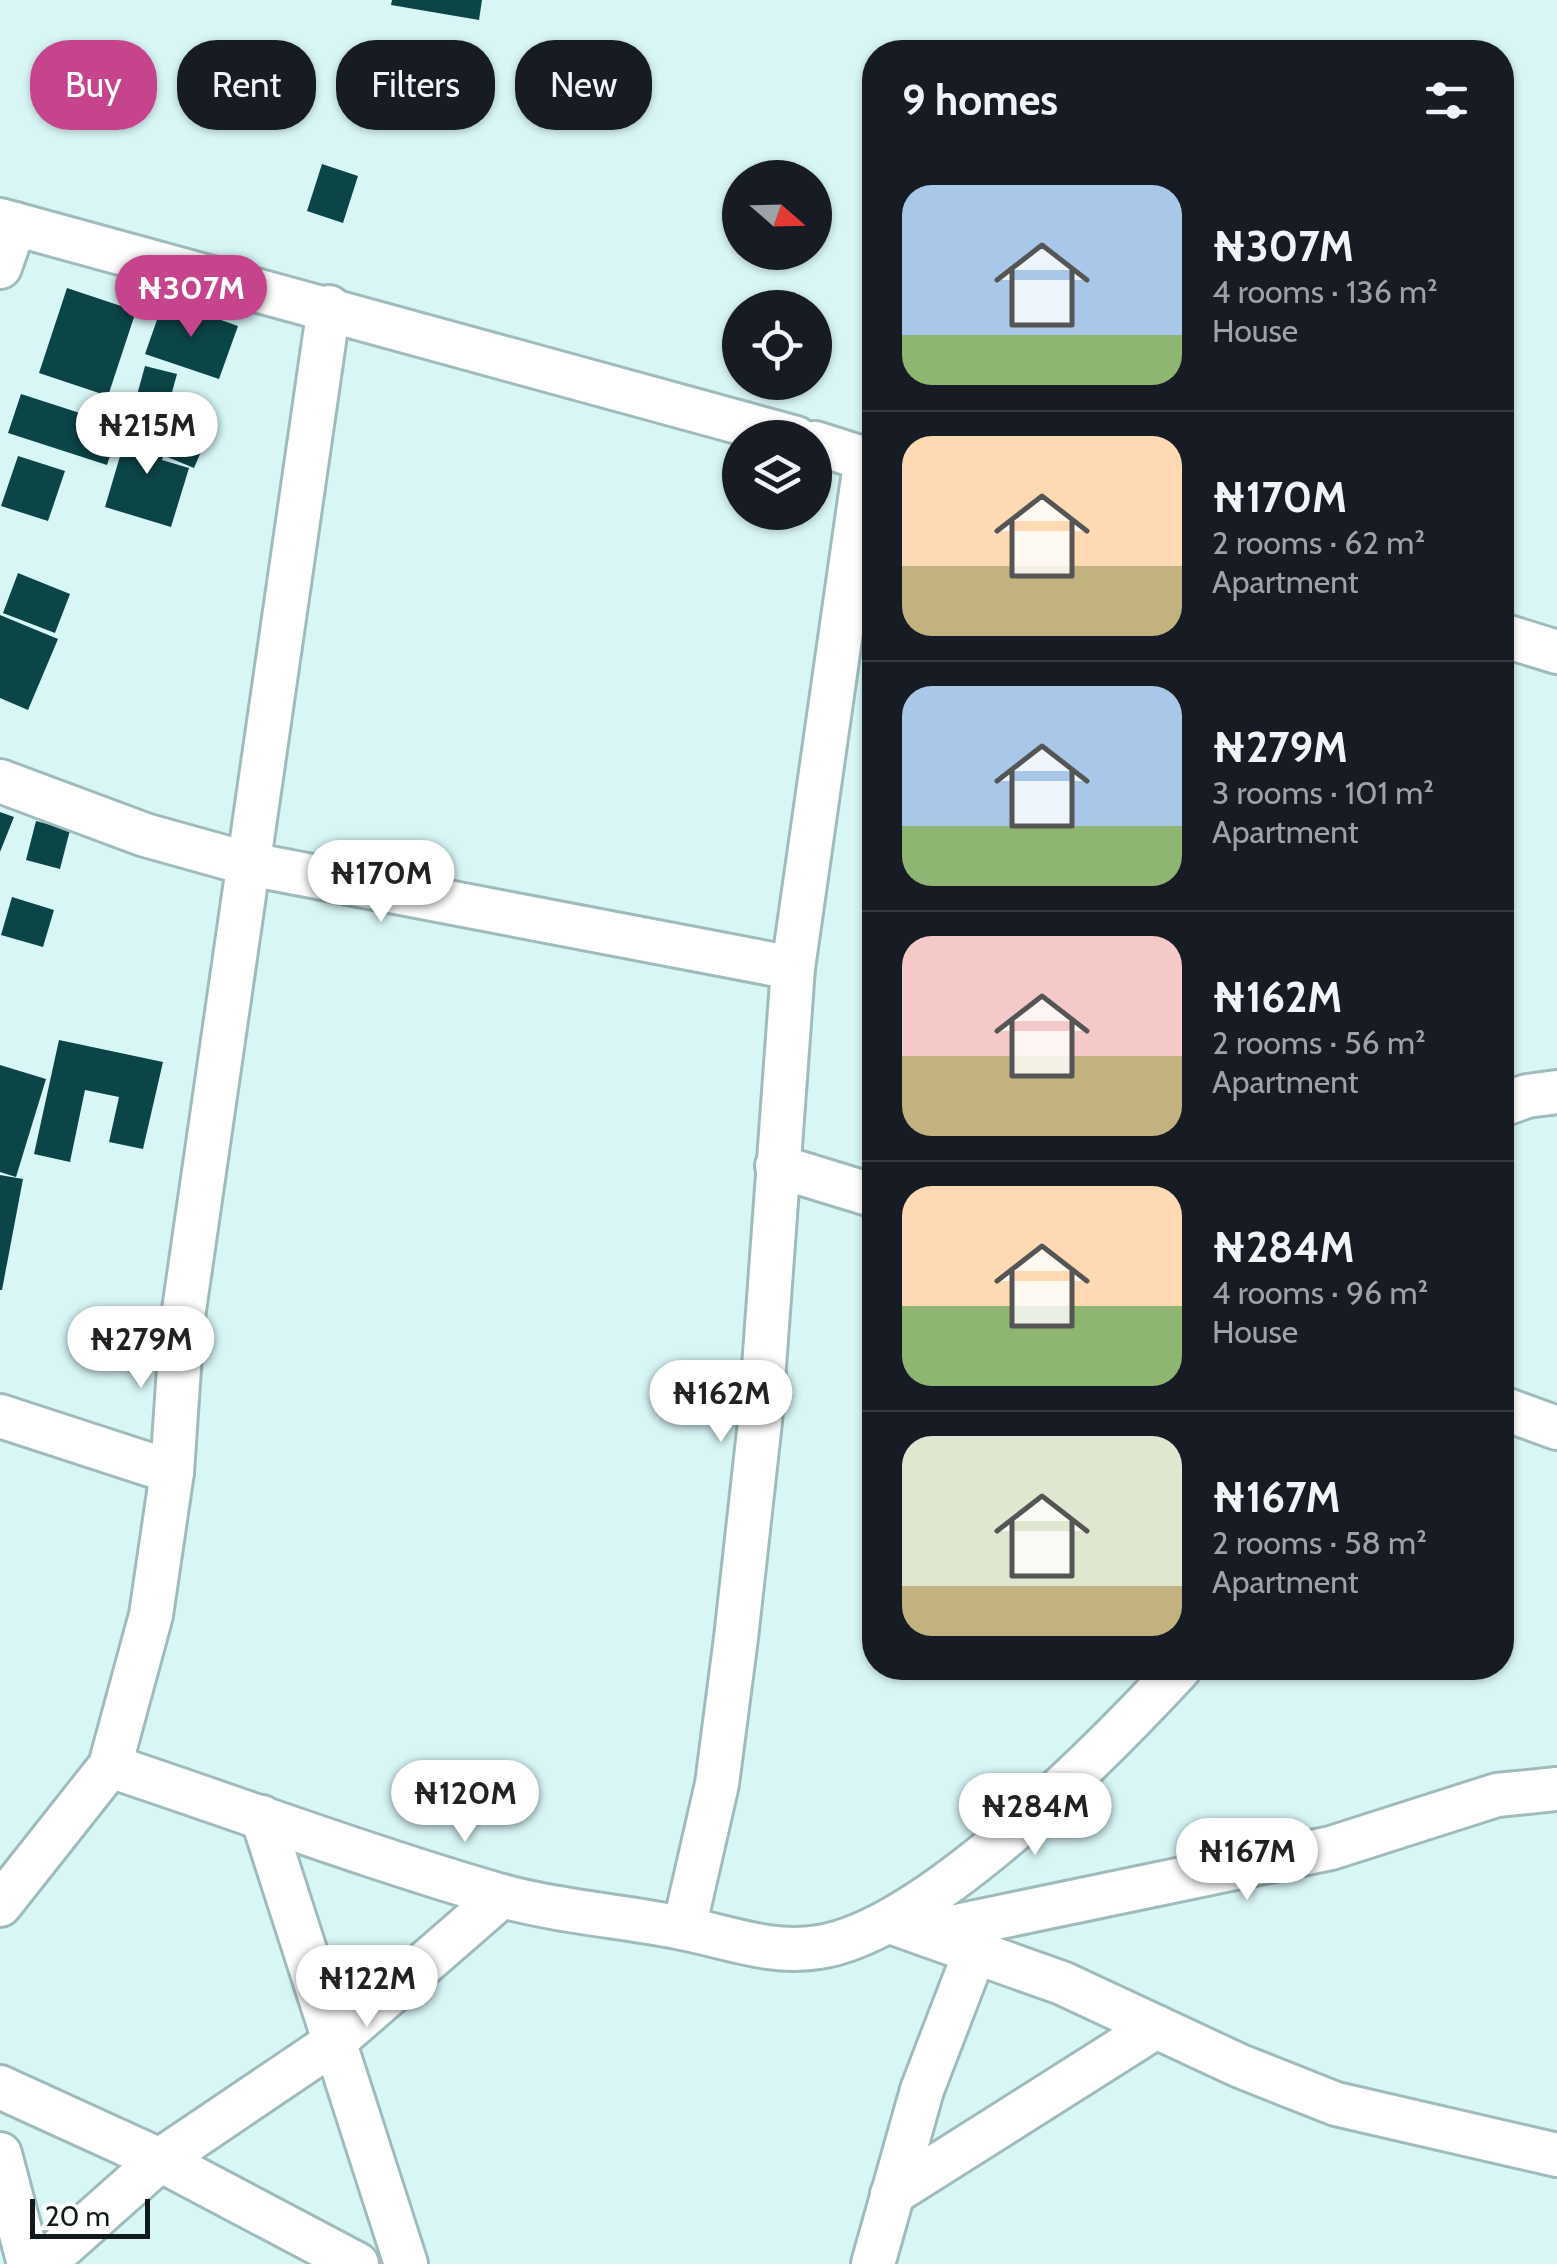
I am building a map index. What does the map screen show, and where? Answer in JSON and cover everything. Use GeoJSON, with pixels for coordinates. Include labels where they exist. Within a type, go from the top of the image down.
{"type":"FeatureCollection","features":[{"type":"Feature","properties":{"kind":"street"},"geometry":{"type":"LineString","coordinates":[[0,267],[7,222],[329,306],[732,420]]}},
{"type":"Feature","properties":{"kind":"street"},"geometry":{"type":"LineString","coordinates":[[0,1905],[110,1766],[151,1615],[172,1472],[182,1324],[329,306]]}},
{"type":"Feature","properties":{"kind":"street"},"geometry":{"type":"LineString","coordinates":[[832,448],[862,458]]}},
{"type":"Feature","properties":{"kind":"street"},"geometry":{"type":"LineString","coordinates":[[684,1928],[716,1784],[736,1638],[760,1422],[793,968],[862,513]]}},
{"type":"Feature","properties":{"kind":"street"},"geometry":{"type":"LineString","coordinates":[[1514,639],[1557,652]]}},
{"type":"Feature","properties":{"kind":"street"},"geometry":{"type":"LineString","coordinates":[[0,781],[144,835],[249,864],[793,968]]}},
{"type":"Feature","properties":{"kind":"street"},"geometry":{"type":"LineString","coordinates":[[1514,1102],[1557,1092]]}},
{"type":"Feature","properties":{"kind":"street"},"geometry":{"type":"LineString","coordinates":[[777,1166],[862,1192]]}},
{"type":"Feature","properties":{"kind":"street"},"geometry":{"type":"LineString","coordinates":[[1514,1412],[1557,1428]]}},
{"type":"Feature","properties":{"kind":"street"},"geometry":{"type":"LineString","coordinates":[[0,1416],[172,1472]]}},
{"type":"Feature","properties":{"kind":"street"},"geometry":{"type":"LineString","coordinates":[[906,1928],[1000,1840],[1100,1755],[1169,1680]]}},
{"type":"Feature","properties":{"kind":"street"},"geometry":{"type":"LineString","coordinates":[[110,1766],[502,1896],[684,1928],[760,1948],[820,1947],[1331,1848],[1498,1795],[1557,1789]]}},
{"type":"Feature","properties":{"kind":"street"},"geometry":{"type":"LineString","coordinates":[[262,1817],[406,2264]]}},
{"type":"Feature","properties":{"kind":"street"},"geometry":{"type":"LineString","coordinates":[[43,2264],[160,2160],[333,2043],[502,1896]]}},
{"type":"Feature","properties":{"kind":"street"},"geometry":{"type":"LineString","coordinates":[[906,1928],[1062,1983],[1336,2104],[1557,2155]]}},
{"type":"Feature","properties":{"kind":"street"},"geometry":{"type":"LineString","coordinates":[[873,2264],[922,2090],[975,1952]]}},
{"type":"Feature","properties":{"kind":"street"},"geometry":{"type":"LineString","coordinates":[[892,2194],[1156,2027]]}},
{"type":"Feature","properties":{"kind":"street"},"geometry":{"type":"LineString","coordinates":[[0,2087],[160,2160],[358,2264]]}},
{"type":"Feature","properties":{"kind":"street"},"geometry":{"type":"LineString","coordinates":[[0,2154],[29,2264]]}},
{"type":"Feature","properties":{"kind":"building"},"geometry":{"type":"Polygon","coordinates":[[[392,0],[482,0],[479,20],[391,5],[392,0]]]}},
{"type":"Feature","properties":{"kind":"building"},"geometry":{"type":"Polygon","coordinates":[[[322,164],[358,176],[343,223],[307,211],[322,164]]]}},
{"type":"Feature","properties":{"kind":"building"},"geometry":{"type":"Polygon","coordinates":[[[67,288],[136,311],[108,396],[39,373],[67,288]]]}},
{"type":"Feature","properties":{"kind":"building"},"geometry":{"type":"Polygon","coordinates":[[[164,300],[238,326],[219,379],[145,354],[164,300]]]}},
{"type":"Feature","properties":{"kind":"building"},"geometry":{"type":"Polygon","coordinates":[[[145,366],[177,374],[166,414],[134,406],[145,366]]]}},
{"type":"Feature","properties":{"kind":"building"},"geometry":{"type":"Polygon","coordinates":[[[21,394],[120,426],[107,465],[8,433],[21,394]]]}},
{"type":"Feature","properties":{"kind":"building"},"geometry":{"type":"Polygon","coordinates":[[[131,419],[171,432],[162,460],[189,468],[171,527],[105,507],[131,419]]]}},
{"type":"Feature","properties":{"kind":"building"},"geometry":{"type":"Polygon","coordinates":[[[180,421],[209,433],[194,468],[165,456],[180,421]]]}},
{"type":"Feature","properties":{"kind":"building"},"geometry":{"type":"Polygon","coordinates":[[[18,456],[65,471],[48,521],[1,506],[18,456]]]}},
{"type":"Feature","properties":{"kind":"building"},"geometry":{"type":"Polygon","coordinates":[[[18,573],[70,594],[55,633],[3,613],[18,573]]]}},
{"type":"Feature","properties":{"kind":"building"},"geometry":{"type":"Polygon","coordinates":[[[0,615],[58,639],[28,710],[0,698],[0,615]]]}},
{"type":"Feature","properties":{"kind":"building"},"geometry":{"type":"Polygon","coordinates":[[[0,812],[14,817],[0,852],[0,812]]]}},
{"type":"Feature","properties":{"kind":"building"},"geometry":{"type":"Polygon","coordinates":[[[36,821],[70,830],[60,869],[26,860],[36,821]]]}},
{"type":"Feature","properties":{"kind":"building"},"geometry":{"type":"Polygon","coordinates":[[[12,897],[54,910],[43,947],[1,935],[12,897]]]}},
{"type":"Feature","properties":{"kind":"building"},"geometry":{"type":"Polygon","coordinates":[[[59,1040],[163,1062],[143,1149],[109,1142],[119,1097],[85,1090],[70,1162],[34,1154],[59,1040]]]}},
{"type":"Feature","properties":{"kind":"building"},"geometry":{"type":"Polygon","coordinates":[[[0,1065],[46,1079],[16,1177],[0,1172],[0,1065]]]}},
{"type":"Feature","properties":{"kind":"building"},"geometry":{"type":"Polygon","coordinates":[[[0,1175],[23,1179],[2,1290],[0,1290],[0,1175]]]}}]}
